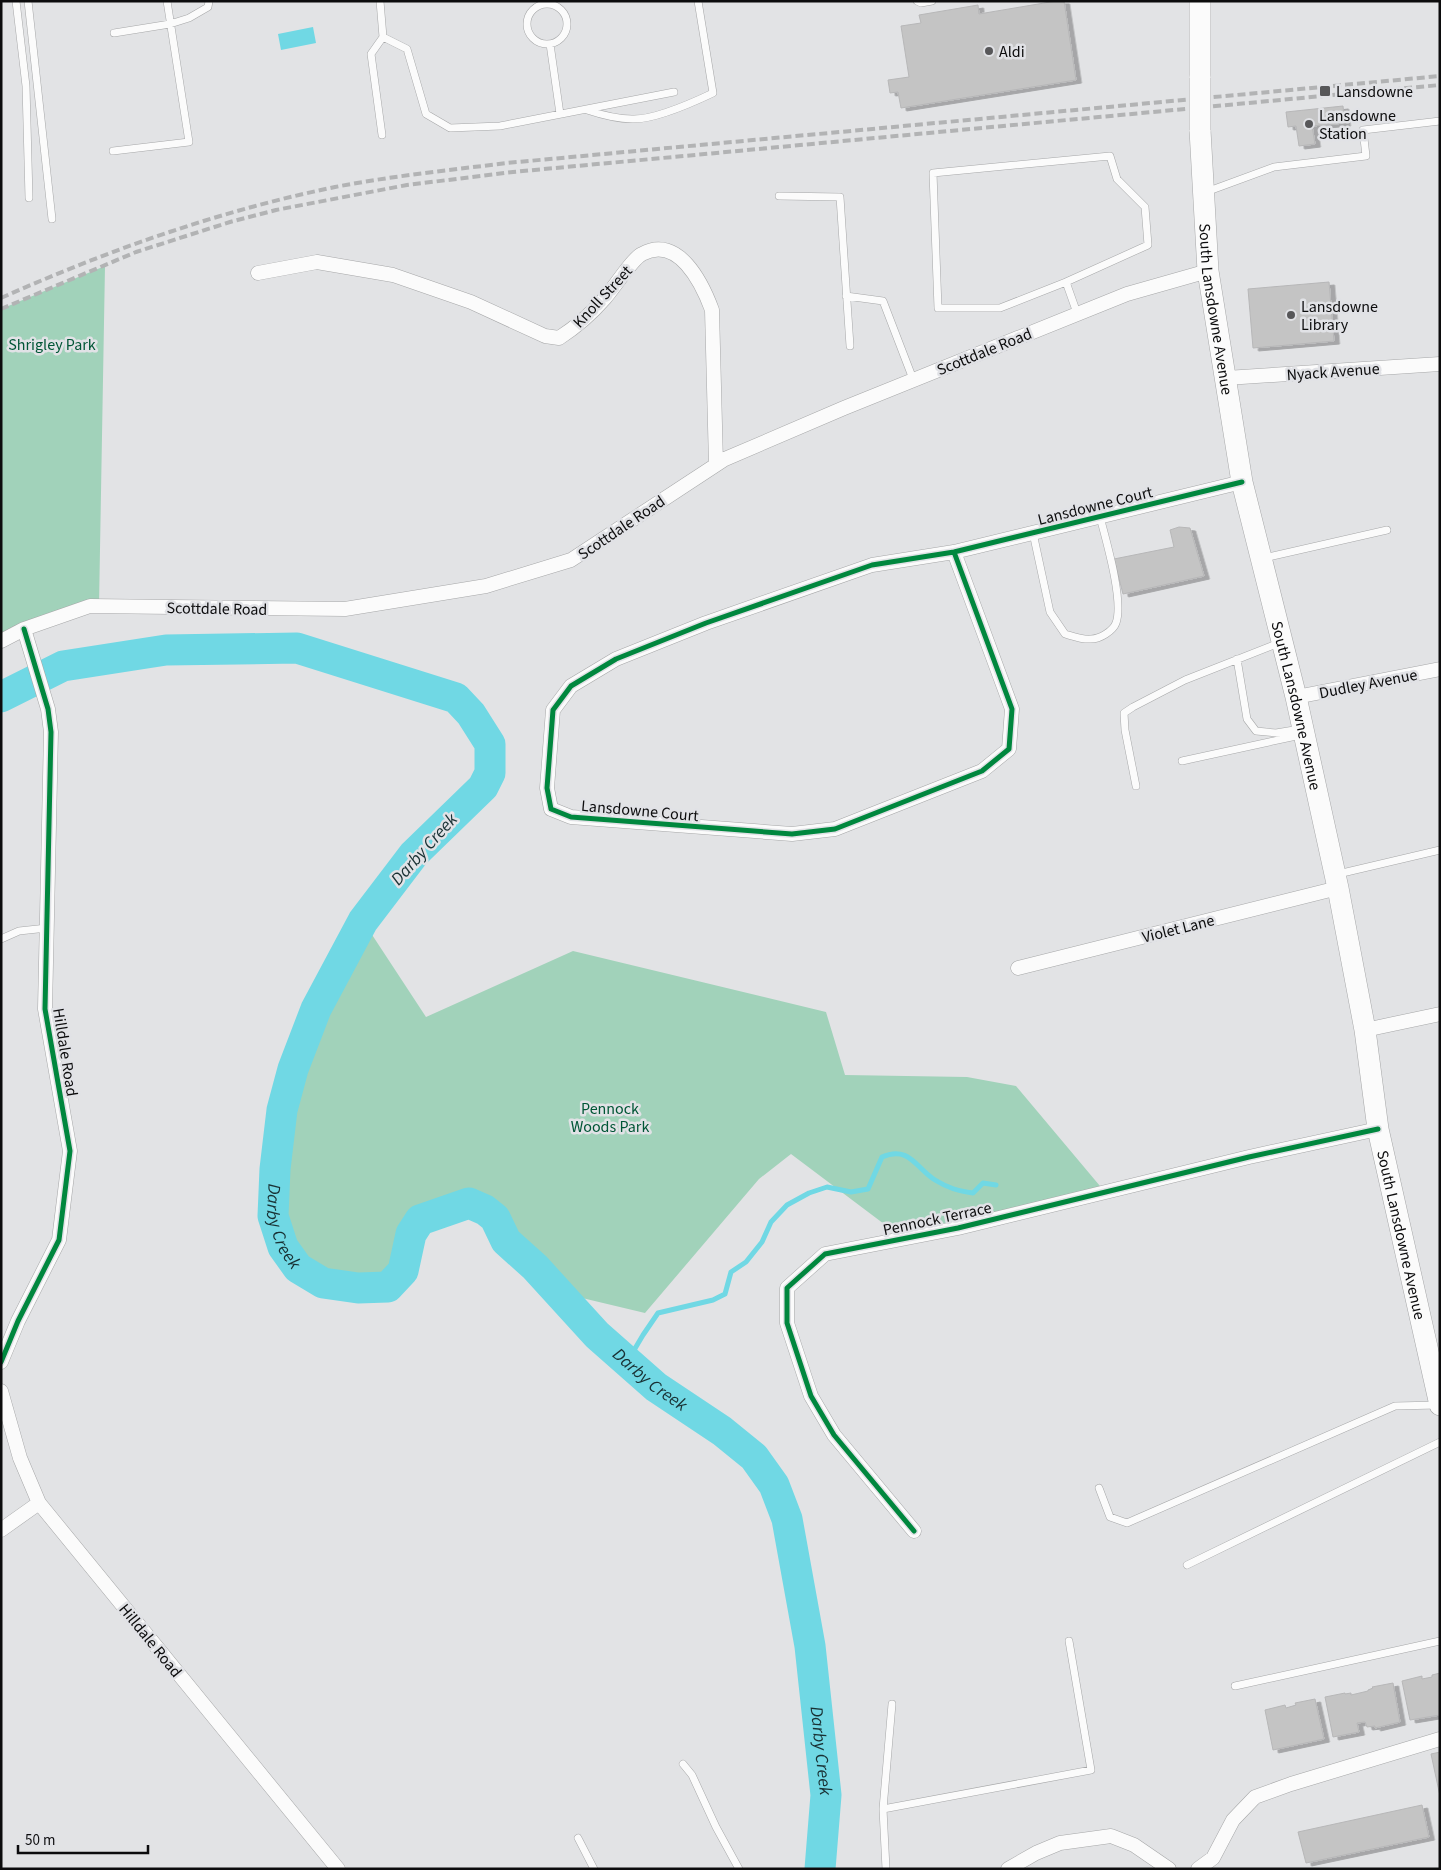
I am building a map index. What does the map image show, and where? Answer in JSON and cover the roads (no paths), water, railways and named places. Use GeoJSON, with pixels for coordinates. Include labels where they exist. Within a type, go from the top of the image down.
{"type":"FeatureCollection","features":[{"type":"Feature","properties":{"kind":"main road","name":"South Lansdowne Avenue"},"geometry":{"type":"LineString","coordinates":[[1200,1],[1200,130],[1208,271],[1242,482],[1296,697],[1337,881],[1365,1030],[1378,1128],[1440,1405]]}},
{"type":"Feature","properties":{"kind":"street","name":"Knoll Street"},"geometry":{"type":"LineString","coordinates":[[258,273],[316,262],[393,275],[471,302],[545,336],[559,338],[572,329],[604,299],[640,254],[654,249],[670,252],[685,261],[704,288],[712,310],[716,464]]}},
{"type":"Feature","properties":{"kind":"street","name":"Scottdale Road"},"geometry":{"type":"LineString","coordinates":[[1,641],[26,636],[90,606],[344,609],[486,586],[571,560],[725,459],[913,379],[1078,313],[1127,294],[1208,271]]}},
{"type":"Feature","properties":{"kind":"street","name":"Nyack Avenue"},"geometry":{"type":"LineString","coordinates":[[1226,378],[1440,364]]}},
{"type":"Feature","properties":{"kind":"street","name":"Lansdowne Court"},"geometry":{"type":"LineString","coordinates":[[954,552],[1012,709],[1010,749],[982,771],[835,829],[792,834],[571,817],[551,809],[547,788],[553,710],[571,686],[616,659],[706,623],[872,564],[954,552],[1242,482]]}},
{"type":"Feature","properties":{"kind":"street","name":"Hilldale Road"},"geometry":{"type":"LineString","coordinates":[[1,1362],[18,1321],[59,1240],[70,1151],[45,1009],[51,732],[48,709],[26,636]]}},
{"type":"Feature","properties":{"kind":"street","name":"Dudley Avenue"},"geometry":{"type":"LineString","coordinates":[[1296,697],[1440,669]]}},
{"type":"Feature","properties":{"kind":"street","name":"Violet Lane"},"geometry":{"type":"LineString","coordinates":[[1018,968],[1337,881]]}},
{"type":"Feature","properties":{"kind":"street"},"geometry":{"type":"LineString","coordinates":[[1365,1030],[1440,1014]]}},
{"type":"Feature","properties":{"kind":"street","name":"Pennock Terrace"},"geometry":{"type":"LineString","coordinates":[[914,1531],[834,1435],[811,1396],[787,1323],[787,1288],[825,1254],[958,1228],[1249,1157],[1378,1128]]}},
{"type":"Feature","properties":{"kind":"street","name":"Hilldale Road"},"geometry":{"type":"LineString","coordinates":[[1,1391],[20,1458],[39,1503],[338,1869]]}},
{"type":"Feature","properties":{"kind":"street"},"geometry":{"type":"LineString","coordinates":[[1,1530],[39,1503]]}},
{"type":"Feature","properties":{"kind":"street"},"geometry":{"type":"LineString","coordinates":[[1198,1869],[1213,1858],[1233,1820],[1255,1797],[1291,1784],[1440,1739]]}},
{"type":"Feature","properties":{"kind":"street"},"geometry":{"type":"LineString","coordinates":[[1008,1869],[1036,1853],[1060,1843],[1111,1836],[1134,1845],[1169,1869]]}},
{"type":"Feature","properties":{"kind":"lane"},"geometry":{"type":"LineString","coordinates":[[16,1],[26,86],[29,198]]}},
{"type":"Feature","properties":{"kind":"lane"},"geometry":{"type":"LineString","coordinates":[[28,1],[52,219]]}},
{"type":"Feature","properties":{"kind":"lane"},"geometry":{"type":"LineString","coordinates":[[113,151],[188,142],[167,1]]}},
{"type":"Feature","properties":{"kind":"lane"},"geometry":{"type":"LineString","coordinates":[[114,32],[170,24],[189,18],[208,6],[209,1]]}},
{"type":"Feature","properties":{"kind":"lane"},"geometry":{"type":"LineString","coordinates":[[380,1],[383,37],[371,54],[382,135]]}},
{"type":"Feature","properties":{"kind":"lane"},"geometry":{"type":"LineString","coordinates":[[586,109],[610,117],[635,120],[669,111],[713,93],[698,1]]}},
{"type":"Feature","properties":{"kind":"lane"},"geometry":{"type":"LineString","coordinates":[[917,1],[921,3],[932,1]]}},
{"type":"Feature","properties":{"kind":"lane"},"geometry":{"type":"LineString","coordinates":[[542,3],[558,7],[566,18],[566,31],[562,37],[550,44],[536,41],[528,30],[528,16],[532,10],[542,3]]}},
{"type":"Feature","properties":{"kind":"lane"},"geometry":{"type":"LineString","coordinates":[[383,37],[407,49],[426,114],[450,128],[500,126],[674,92]]}},
{"type":"Feature","properties":{"kind":"lane"},"geometry":{"type":"LineString","coordinates":[[550,44],[560,114]]}},
{"type":"Feature","properties":{"kind":"lane"},"geometry":{"type":"LineString","coordinates":[[1203,193],[1274,167],[1366,156],[1362,130],[1440,121]]}},
{"type":"Feature","properties":{"kind":"lane"},"geometry":{"type":"LineString","coordinates":[[1110,156],[1117,179],[1145,207],[1148,245],[1066,282],[1000,308],[938,308],[933,173],[1110,156]]}},
{"type":"Feature","properties":{"kind":"lane"},"geometry":{"type":"LineString","coordinates":[[779,196],[840,197],[850,346]]}},
{"type":"Feature","properties":{"kind":"lane"},"geometry":{"type":"LineString","coordinates":[[1066,282],[1078,313]]}},
{"type":"Feature","properties":{"kind":"lane"},"geometry":{"type":"LineString","coordinates":[[846,296],[883,301],[913,379]]}},
{"type":"Feature","properties":{"kind":"lane"},"geometry":{"type":"LineString","coordinates":[[1033,533],[1050,612],[1065,634],[1091,639],[1109,633],[1116,624],[1118,607],[1111,562],[1100,516]]}},
{"type":"Feature","properties":{"kind":"lane"},"geometry":{"type":"LineString","coordinates":[[1261,558],[1386,530]]}},
{"type":"Feature","properties":{"kind":"lane"},"geometry":{"type":"LineString","coordinates":[[1136,786],[1125,730],[1124,713],[1185,680],[1282,642]]}},
{"type":"Feature","properties":{"kind":"lane"},"geometry":{"type":"LineString","coordinates":[[1237,659],[1247,719],[1256,731],[1276,733],[1303,731]]}},
{"type":"Feature","properties":{"kind":"lane"},"geometry":{"type":"LineString","coordinates":[[1182,761],[1303,731]]}},
{"type":"Feature","properties":{"kind":"lane"},"geometry":{"type":"LineString","coordinates":[[1337,881],[1440,850]]}},
{"type":"Feature","properties":{"kind":"lane"},"geometry":{"type":"LineString","coordinates":[[1,939],[19,931],[47,928]]}},
{"type":"Feature","properties":{"kind":"lane"},"geometry":{"type":"LineString","coordinates":[[1099,1488],[1110,1517],[1127,1523],[1396,1406],[1440,1405]]}},
{"type":"Feature","properties":{"kind":"lane"},"geometry":{"type":"LineString","coordinates":[[1187,1564],[1440,1442]]}},
{"type":"Feature","properties":{"kind":"lane"},"geometry":{"type":"LineString","coordinates":[[883,1809],[1091,1770],[1068,1640]]}},
{"type":"Feature","properties":{"kind":"lane"},"geometry":{"type":"LineString","coordinates":[[1235,1686],[1440,1640]]}},
{"type":"Feature","properties":{"kind":"lane"},"geometry":{"type":"LineString","coordinates":[[886,1869],[883,1809],[892,1704]]}},
{"type":"Feature","properties":{"kind":"lane"},"geometry":{"type":"LineString","coordinates":[[684,1764],[692,1776],[716,1827],[739,1869]]}},
{"type":"Feature","properties":{"kind":"lane"},"geometry":{"type":"LineString","coordinates":[[578,1838],[594,1869]]}},
{"type":"Feature","properties":{"kind":"water"},"geometry":{"type":"Polygon","coordinates":[[[313,27],[316,43],[281,50],[278,34],[313,27]]]}},
{"type":"Feature","properties":{"kind":"waterway","name":"Darby Creek"},"geometry":{"type":"LineString","coordinates":[[1,697],[63,666],[166,650],[297,648],[456,698],[471,714],[490,744],[490,773],[483,787],[414,854],[363,921],[316,1009],[293,1069],[282,1110],[275,1169],[273,1216],[283,1247],[298,1268],[323,1283],[358,1288],[388,1287],[403,1271],[411,1234],[420,1220],[469,1203],[485,1210],[495,1218],[506,1241],[535,1267],[597,1335],[656,1387],[722,1431],[754,1457],[774,1485],[787,1519],[810,1646],[826,1795],[820,1869]]}},
{"type":"Feature","properties":{"kind":"waterway"},"geometry":{"type":"LineString","coordinates":[[627,1362],[658,1313],[713,1300],[725,1294],[731,1272],[746,1262],[762,1242],[771,1222],[787,1205],[809,1193],[827,1187],[851,1192],[868,1189],[882,1157],[891,1154],[906,1156],[935,1180],[958,1190],[973,1193],[983,1183],[996,1185]]}},
{"type":"Feature","properties":{"kind":"railway"},"geometry":{"type":"LineString","coordinates":[[1,298],[82,264],[165,233],[292,197],[378,180],[507,163],[1440,76]]}},
{"type":"Feature","properties":{"kind":"railway"},"geometry":{"type":"LineString","coordinates":[[1,309],[136,252],[230,222],[276,210],[407,185],[513,172],[1440,85]]}},
{"type":"Feature","properties":{"kind":"place","name":"Aldi"},"geometry":{"type":"Point","coordinates":[989,51]}},
{"type":"Feature","properties":{"kind":"place","name":"Lansdowne"},"geometry":{"type":"Point","coordinates":[1325,91]}},
{"type":"Feature","properties":{"kind":"place","name":"Lansdowne Station"},"geometry":{"type":"Point","coordinates":[1309,124]}},
{"type":"Feature","properties":{"kind":"place","name":"Lansdowne Library"},"geometry":{"type":"Point","coordinates":[1291,315]}},
{"type":"Feature","properties":{"kind":"park label","name":"Shrigley Park"},"geometry":{"type":"Point","coordinates":[52,344]}},
{"type":"Feature","properties":{"kind":"park label","name":"Pennock Woods Park"},"geometry":{"type":"Point","coordinates":[610,1117]}}]}
